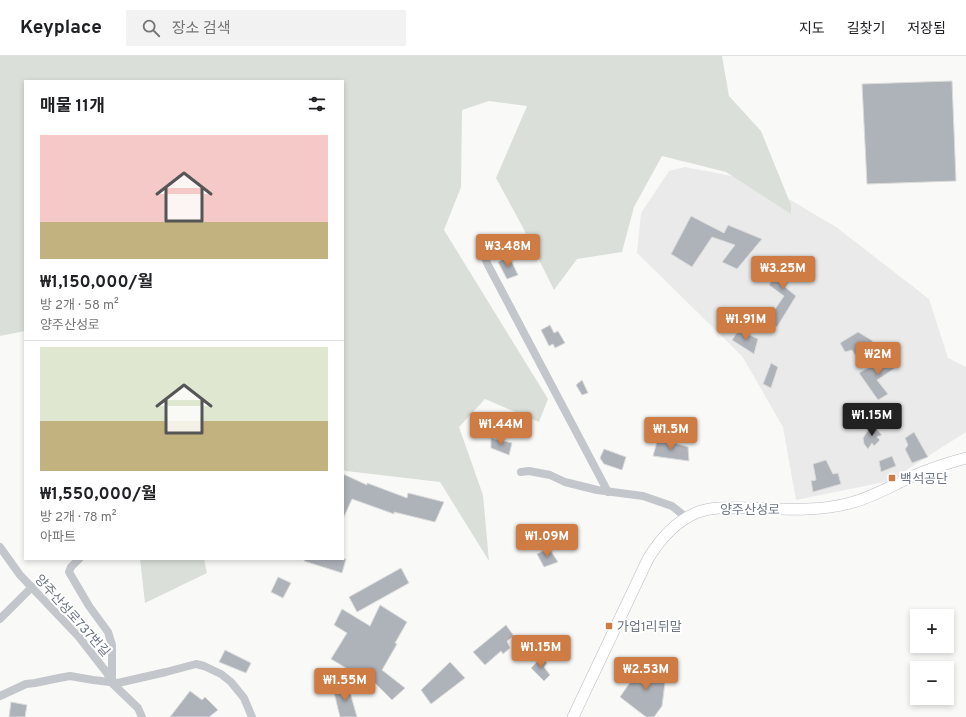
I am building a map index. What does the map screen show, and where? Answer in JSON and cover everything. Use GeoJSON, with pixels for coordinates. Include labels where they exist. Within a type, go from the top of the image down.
{"type":"FeatureCollection","features":[{"type":"Feature","properties":{"kind":"street"},"geometry":{"type":"LineString","coordinates":[[480,246],[488,265],[608,492]]}},
{"type":"Feature","properties":{"kind":"street","name":"양주산성로"},"geometry":{"type":"LineString","coordinates":[[572,717],[648,559],[663,537],[687,518],[702,511],[718,508],[805,509],[832,507],[862,499],[917,474],[966,458]]}},
{"type":"Feature","properties":{"kind":"street"},"geometry":{"type":"LineString","coordinates":[[521,472],[529,471],[550,475],[565,482],[608,492],[643,496],[672,506],[687,518]]}},
{"type":"Feature","properties":{"kind":"street","name":"양주산성로737번길"},"geometry":{"type":"LineString","coordinates":[[0,547],[20,574],[79,637],[108,673],[112,683],[138,708],[142,717]]}},
{"type":"Feature","properties":{"kind":"street"},"geometry":{"type":"LineString","coordinates":[[78,560],[70,567],[69,572],[89,606],[108,632],[112,645],[112,683]]}},
{"type":"Feature","properties":{"kind":"street"},"geometry":{"type":"LineString","coordinates":[[0,619],[32,587]]}},
{"type":"Feature","properties":{"kind":"street"},"geometry":{"type":"LineString","coordinates":[[96,659],[104,662],[112,656]]}},
{"type":"Feature","properties":{"kind":"street"},"geometry":{"type":"LineString","coordinates":[[0,696],[26,684],[70,676],[112,683],[196,664],[221,674],[231,682],[244,698],[252,717]]}},
{"type":"Feature","properties":{"kind":"shaded area"},"geometry":{"type":"Polygon","coordinates":[[[0,56],[722,56],[729,96],[761,131],[791,205],[791,214],[726,172],[662,156],[634,207],[622,252],[577,259],[554,290],[496,178],[527,106],[489,101],[462,110],[461,187],[444,230],[548,399],[539,422],[485,399],[459,427],[483,495],[489,561],[440,482],[344,470],[344,80],[24,80],[24,331],[0,336],[0,56]]]}},
{"type":"Feature","properties":{"kind":"shaded area","name":"백석공단"},"geometry":{"type":"Polygon","coordinates":[[[685,167],[758,181],[836,227],[929,299],[948,358],[966,367],[966,432],[889,481],[796,500],[783,427],[742,356],[637,253],[641,213],[669,171],[685,167]]]}},
{"type":"Feature","properties":{"kind":"shaded area"},"geometry":{"type":"Polygon","coordinates":[[[140,560],[204,560],[207,573],[145,603],[140,560]]]}},
{"type":"Feature","properties":{"kind":"building"},"geometry":{"type":"Polygon","coordinates":[[[952,81],[956,181],[867,184],[862,84],[952,81]]]}},
{"type":"Feature","properties":{"kind":"building"},"geometry":{"type":"Polygon","coordinates":[[[691,216],[724,233],[728,225],[762,239],[737,269],[722,262],[735,245],[712,237],[692,267],[671,254],[691,216]]]}},
{"type":"Feature","properties":{"kind":"building"},"geometry":{"type":"Polygon","coordinates":[[[509,256],[518,275],[507,279],[498,262],[509,256]]]}},
{"type":"Feature","properties":{"kind":"building"},"geometry":{"type":"Polygon","coordinates":[[[787,256],[800,266],[785,287],[796,296],[777,327],[767,321],[784,296],[769,285],[787,256]]]}},
{"type":"Feature","properties":{"kind":"building"},"geometry":{"type":"Polygon","coordinates":[[[550,325],[554,333],[558,331],[565,343],[555,348],[553,344],[549,346],[541,330],[550,325]]]}},
{"type":"Feature","properties":{"kind":"building"},"geometry":{"type":"Polygon","coordinates":[[[739,330],[758,339],[754,354],[732,340],[739,330]]]}},
{"type":"Feature","properties":{"kind":"building"},"geometry":{"type":"Polygon","coordinates":[[[858,332],[873,341],[855,355],[852,350],[845,352],[840,343],[858,332]]]}},
{"type":"Feature","properties":{"kind":"building"},"geometry":{"type":"Polygon","coordinates":[[[891,355],[898,366],[877,380],[888,394],[878,400],[859,373],[891,355]]]}},
{"type":"Feature","properties":{"kind":"building"},"geometry":{"type":"Polygon","coordinates":[[[771,363],[778,367],[771,388],[763,384],[771,363]]]}},
{"type":"Feature","properties":{"kind":"building"},"geometry":{"type":"Polygon","coordinates":[[[582,380],[588,393],[582,395],[576,385],[582,380]]]}},
{"type":"Feature","properties":{"kind":"building"},"geometry":{"type":"Polygon","coordinates":[[[872,424],[882,435],[877,437],[880,440],[874,446],[872,443],[868,449],[864,444],[863,438],[872,424]]]}},
{"type":"Feature","properties":{"kind":"building"},"geometry":{"type":"Polygon","coordinates":[[[914,432],[928,457],[912,463],[905,449],[908,445],[905,438],[914,432]]]}},
{"type":"Feature","properties":{"kind":"building"},"geometry":{"type":"Polygon","coordinates":[[[491,438],[512,443],[509,455],[491,448],[491,438]]]}},
{"type":"Feature","properties":{"kind":"building"},"geometry":{"type":"Polygon","coordinates":[[[658,438],[688,447],[689,461],[653,456],[658,438]]]}},
{"type":"Feature","properties":{"kind":"building"},"geometry":{"type":"Polygon","coordinates":[[[604,449],[626,457],[622,470],[604,464],[600,458],[604,449]]]}},
{"type":"Feature","properties":{"kind":"building"},"geometry":{"type":"Polygon","coordinates":[[[892,456],[896,466],[881,472],[879,461],[892,456]]]}},
{"type":"Feature","properties":{"kind":"building"},"geometry":{"type":"Polygon","coordinates":[[[826,460],[833,474],[838,473],[841,484],[813,492],[811,481],[816,480],[813,464],[826,460]]]}},
{"type":"Feature","properties":{"kind":"building"},"geometry":{"type":"Polygon","coordinates":[[[344,474],[367,485],[367,483],[407,498],[408,493],[444,502],[435,522],[394,512],[394,514],[352,499],[344,517],[344,474]]]}},
{"type":"Feature","properties":{"kind":"building"},"geometry":{"type":"Polygon","coordinates":[[[549,548],[558,562],[544,567],[537,554],[549,548]]]}},
{"type":"Feature","properties":{"kind":"building"},"geometry":{"type":"Polygon","coordinates":[[[346,559],[342,573],[304,560],[346,559]]]}},
{"type":"Feature","properties":{"kind":"building"},"geometry":{"type":"Polygon","coordinates":[[[401,568],[409,583],[357,612],[349,597],[401,568]]]}},
{"type":"Feature","properties":{"kind":"building"},"geometry":{"type":"Polygon","coordinates":[[[278,577],[291,583],[283,598],[271,592],[278,577]]]}},
{"type":"Feature","properties":{"kind":"building"},"geometry":{"type":"Polygon","coordinates":[[[380,605],[407,622],[395,643],[397,644],[382,670],[405,688],[392,700],[364,672],[361,677],[331,659],[347,633],[334,625],[342,609],[370,626],[380,605]]]}},
{"type":"Feature","properties":{"kind":"building"},"geometry":{"type":"Polygon","coordinates":[[[506,625],[514,636],[507,641],[510,648],[503,654],[501,651],[485,665],[473,652],[506,625]]]}},
{"type":"Feature","properties":{"kind":"building"},"geometry":{"type":"Polygon","coordinates":[[[225,650],[251,663],[246,673],[219,662],[225,650]]]}},
{"type":"Feature","properties":{"kind":"building"},"geometry":{"type":"Polygon","coordinates":[[[541,658],[547,663],[544,667],[550,675],[544,681],[531,668],[541,658]]]}},
{"type":"Feature","properties":{"kind":"building"},"geometry":{"type":"Polygon","coordinates":[[[450,662],[465,678],[431,704],[421,690],[450,662]]]}},
{"type":"Feature","properties":{"kind":"building"},"geometry":{"type":"Polygon","coordinates":[[[644,662],[666,675],[662,706],[654,717],[646,717],[620,697],[644,662]]]}},
{"type":"Feature","properties":{"kind":"building"},"geometry":{"type":"Polygon","coordinates":[[[348,685],[357,717],[340,717],[333,688],[348,685]]]}},
{"type":"Feature","properties":{"kind":"building"},"geometry":{"type":"Polygon","coordinates":[[[190,691],[202,700],[205,697],[218,710],[209,717],[170,717],[190,691]]]}},
{"type":"Feature","properties":{"kind":"building"},"geometry":{"type":"Polygon","coordinates":[[[11,702],[27,705],[25,717],[9,717],[11,702]]]}},
{"type":"Feature","properties":{"kind":"place","name":"백석공단"},"geometry":{"type":"Point","coordinates":[892,478]}},
{"type":"Feature","properties":{"kind":"place","name":"가업1리뒤말"},"geometry":{"type":"Point","coordinates":[609,626]}}]}
